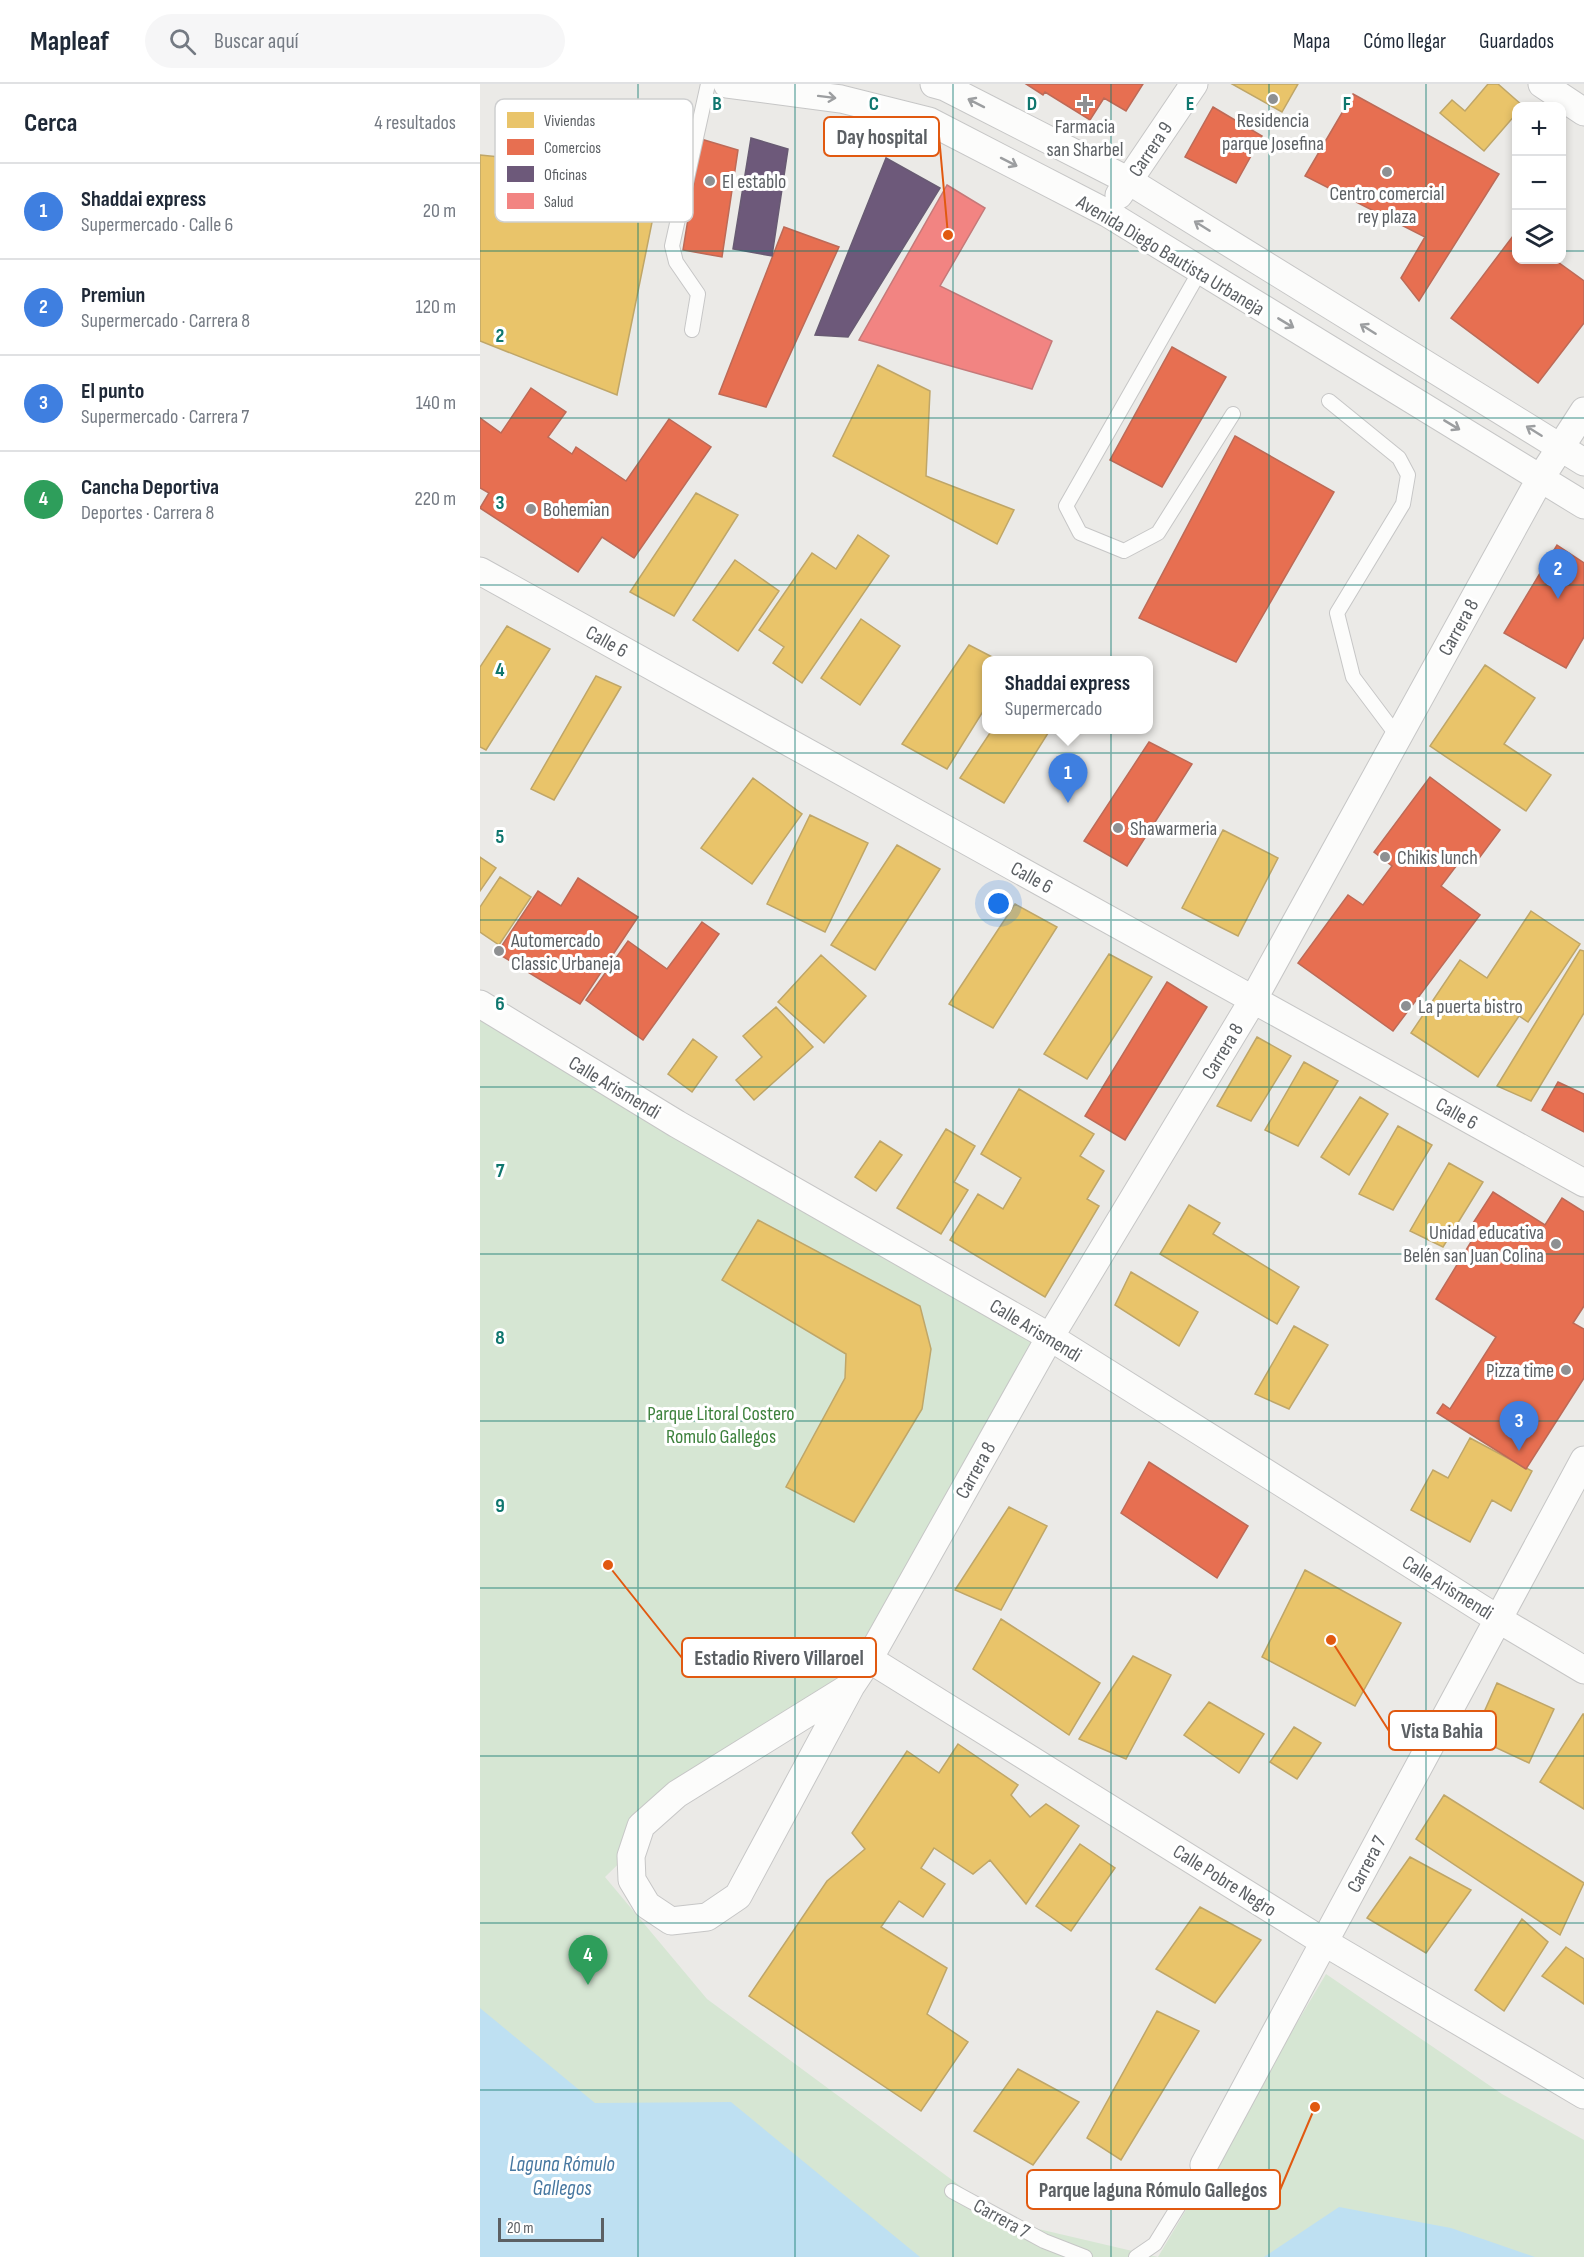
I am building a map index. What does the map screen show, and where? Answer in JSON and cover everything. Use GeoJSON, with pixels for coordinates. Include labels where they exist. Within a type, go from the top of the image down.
{"type":"FeatureCollection","features":[{"type":"Feature","properties":{"kind":"street","name":"Avenida Diego Bautista Urbaneja"},"geometry":{"type":"LineString","coordinates":[[727,84],[841,99],[928,121],[1107,213],[1584,505]]}},
{"type":"Feature","properties":{"kind":"street","name":"Avenida Diego Bautista Urbaneja"},"geometry":{"type":"LineString","coordinates":[[934,84],[945,87],[1129,181],[1584,462]]}},
{"type":"Feature","properties":{"kind":"street","name":"Carrera 9"},"geometry":{"type":"LineString","coordinates":[[1107,213],[1194,84]]}},
{"type":"Feature","properties":{"kind":"street"},"geometry":{"type":"LineString","coordinates":[[1542,84],[1584,112]]}},
{"type":"Feature","properties":{"kind":"street","name":"Carrera 8"},"geometry":{"type":"LineString","coordinates":[[851,1686],[677,1794],[641,1826],[631,1856],[632,1880],[646,1905],[671,1920],[707,1917],[738,1896],[851,1686],[869,1659],[1050,1337],[1253,1000],[1540,479],[1584,411]]}},
{"type":"Feature","properties":{"kind":"street","name":"Calle 6"},"geometry":{"type":"LineString","coordinates":[[480,571],[1584,1184]]}},
{"type":"Feature","properties":{"kind":"street","name":"Calle Arismendi"},"geometry":{"type":"LineString","coordinates":[[480,1004],[677,1124],[1050,1337],[1498,1619],[1584,1670]]}},
{"type":"Feature","properties":{"kind":"street","name":"Carrera 7"},"geometry":{"type":"LineString","coordinates":[[1204,2164],[1584,1460]]}},
{"type":"Feature","properties":{"kind":"street","name":"Calle Pobre Negro"},"geometry":{"type":"LineString","coordinates":[[869,1659],[1324,1942],[1584,2095]]}},
{"type":"Feature","properties":{"kind":"lane"},"geometry":{"type":"LineString","coordinates":[[693,152],[708,84]]}},
{"type":"Feature","properties":{"kind":"lane"},"geometry":{"type":"LineString","coordinates":[[677,222],[672,246],[676,262],[698,294],[692,330]]}},
{"type":"Feature","properties":{"kind":"lane"},"geometry":{"type":"LineString","coordinates":[[1200,270],[1066,506],[1080,533],[1124,551],[1158,533],[1233,414]]}},
{"type":"Feature","properties":{"kind":"lane"},"geometry":{"type":"LineString","coordinates":[[1329,401],[1399,458],[1408,476],[1403,504],[1337,613],[1353,677],[1398,737]]}},
{"type":"Feature","properties":{"kind":"lane","name":"Carrera 7"},"geometry":{"type":"LineString","coordinates":[[1136,2257],[1155,2244],[1204,2164]]}},
{"type":"Feature","properties":{"kind":"lane","name":"Carrera 7"},"geometry":{"type":"LineString","coordinates":[[952,2191],[1044,2241],[1085,2257]]}},
{"type":"Feature","properties":{"kind":"green space","name":"Parque Litoral Costero Romulo Gallegos"},"geometry":{"type":"Polygon","coordinates":[[[480,1002],[1050,1337],[851,1686],[713,1772],[605,1877],[707,1999],[1009,2222],[1158,2257],[480,2257],[480,1002]]]}},
{"type":"Feature","properties":{"kind":"green space"},"geometry":{"type":"Polygon","coordinates":[[[1326,1974],[1502,2094],[1584,2140],[1584,2257],[1158,2257],[1326,1974]]]}},
{"type":"Feature","properties":{"kind":"water","name":"Laguna Rómulo Gallegos"},"geometry":{"type":"Polygon","coordinates":[[[480,2008],[595,2103],[731,2102],[920,2257],[480,2257],[480,2008]]]}},
{"type":"Feature","properties":{"kind":"water"},"geometry":{"type":"Polygon","coordinates":[[[1339,2207],[1451,2228],[1535,2257],[1264,2257],[1339,2207]]]}},
{"type":"Feature","properties":{"kind":"building: Viviendas","name":"Residencia parque Josefina"},"geometry":{"type":"Polygon","coordinates":[[[1232,84],[1298,84],[1282,112],[1232,84]]]}},
{"type":"Feature","properties":{"kind":"building: Viviendas"},"geometry":{"type":"Polygon","coordinates":[[[1488,84],[1498,84],[1518,102],[1512,102],[1512,119],[1484,151],[1440,113],[1452,100],[1465,111],[1488,84]]]}},
{"type":"Feature","properties":{"kind":"building: Viviendas"},"geometry":{"type":"Polygon","coordinates":[[[480,155],[495,156],[495,222],[652,222],[617,395],[480,341],[480,155]]]}},
{"type":"Feature","properties":{"kind":"building: Viviendas"},"geometry":{"type":"Polygon","coordinates":[[[878,365],[930,391],[926,476],[1014,510],[997,544],[833,456],[878,365]]]}},
{"type":"Feature","properties":{"kind":"building: Viviendas"},"geometry":{"type":"Polygon","coordinates":[[[696,493],[738,515],[674,616],[630,592],[696,493]]]}},
{"type":"Feature","properties":{"kind":"building: Viviendas"},"geometry":{"type":"Polygon","coordinates":[[[858,535],[889,556],[802,683],[773,663],[784,647],[759,630],[812,553],[836,569],[858,535]]]}},
{"type":"Feature","properties":{"kind":"building: Viviendas"},"geometry":{"type":"Polygon","coordinates":[[[735,560],[779,591],[738,651],[693,620],[735,560]]]}},
{"type":"Feature","properties":{"kind":"building: Viviendas"},"geometry":{"type":"Polygon","coordinates":[[[861,619],[900,646],[860,705],[821,678],[861,619]]]}},
{"type":"Feature","properties":{"kind":"building: Viviendas"},"geometry":{"type":"Polygon","coordinates":[[[507,626],[550,649],[486,750],[480,747],[480,667],[507,626]]]}},
{"type":"Feature","properties":{"kind":"building: Viviendas"},"geometry":{"type":"Polygon","coordinates":[[[969,645],[990,656],[982,656],[982,713],[947,769],[902,744],[969,645]]]}},
{"type":"Feature","properties":{"kind":"building: Viviendas"},"geometry":{"type":"Polygon","coordinates":[[[1485,665],[1535,698],[1504,744],[1551,775],[1526,811],[1430,746],[1485,665]]]}},
{"type":"Feature","properties":{"kind":"building: Viviendas"},"geometry":{"type":"Polygon","coordinates":[[[596,676],[621,687],[554,800],[531,789],[596,676]]]}},
{"type":"Feature","properties":{"kind":"building: Viviendas"},"geometry":{"type":"Polygon","coordinates":[[[989,734],[1047,734],[1004,803],[960,778],[989,734]]]}},
{"type":"Feature","properties":{"kind":"building: Viviendas"},"geometry":{"type":"Polygon","coordinates":[[[753,778],[802,814],[752,884],[701,848],[753,778]]]}},
{"type":"Feature","properties":{"kind":"building: Viviendas"},"geometry":{"type":"Polygon","coordinates":[[[810,815],[868,843],[825,932],[767,904],[810,815]]]}},
{"type":"Feature","properties":{"kind":"building: Viviendas"},"geometry":{"type":"Polygon","coordinates":[[[1223,830],[1278,858],[1238,936],[1182,908],[1223,830]]]}},
{"type":"Feature","properties":{"kind":"building: Viviendas"},"geometry":{"type":"Polygon","coordinates":[[[897,845],[940,869],[875,970],[831,945],[897,845]]]}},
{"type":"Feature","properties":{"kind":"building: Viviendas"},"geometry":{"type":"Polygon","coordinates":[[[480,857],[496,868],[480,891],[480,857]]]}},
{"type":"Feature","properties":{"kind":"building: Viviendas"},"geometry":{"type":"Polygon","coordinates":[[[500,877],[531,897],[499,945],[480,932],[480,907],[500,877]]]}},
{"type":"Feature","properties":{"kind":"building: Viviendas"},"geometry":{"type":"Polygon","coordinates":[[[1015,904],[1057,927],[993,1028],[949,1004],[1015,904]]]}},
{"type":"Feature","properties":{"kind":"building: Viviendas"},"geometry":{"type":"Polygon","coordinates":[[[1531,911],[1580,944],[1528,1022],[1519,1016],[1478,1077],[1411,1033],[1460,960],[1487,978],[1531,911]]]}},
{"type":"Feature","properties":{"kind":"building: Viviendas"},"geometry":{"type":"Polygon","coordinates":[[[1580,950],[1584,951],[1584,1013],[1531,1101],[1497,1086],[1580,950]]]}},
{"type":"Feature","properties":{"kind":"building: Viviendas"},"geometry":{"type":"Polygon","coordinates":[[[1109,954],[1152,977],[1087,1079],[1044,1054],[1109,954]]]}},
{"type":"Feature","properties":{"kind":"building: Viviendas"},"geometry":{"type":"Polygon","coordinates":[[[821,955],[866,996],[824,1043],[778,1002],[821,955]]]}},
{"type":"Feature","properties":{"kind":"building: Viviendas"},"geometry":{"type":"Polygon","coordinates":[[[776,1007],[813,1047],[754,1100],[736,1080],[762,1057],[743,1036],[776,1007]]]}},
{"type":"Feature","properties":{"kind":"building: Viviendas"},"geometry":{"type":"Polygon","coordinates":[[[1257,1037],[1291,1056],[1251,1121],[1217,1106],[1257,1037]]]}},
{"type":"Feature","properties":{"kind":"building: Viviendas"},"geometry":{"type":"Polygon","coordinates":[[[693,1039],[717,1057],[692,1092],[668,1074],[693,1039]]]}},
{"type":"Feature","properties":{"kind":"building: Viviendas"},"geometry":{"type":"Polygon","coordinates":[[[1304,1062],[1338,1081],[1298,1146],[1265,1130],[1304,1062]]]}},
{"type":"Feature","properties":{"kind":"building: Viviendas"},"geometry":{"type":"Polygon","coordinates":[[[1019,1089],[1094,1134],[1080,1156],[1104,1171],[1087,1199],[1099,1206],[1045,1297],[950,1240],[978,1194],[1003,1209],[1021,1178],[981,1154],[1019,1089]]]}},
{"type":"Feature","properties":{"kind":"building: Viviendas"},"geometry":{"type":"Polygon","coordinates":[[[1360,1097],[1388,1114],[1349,1175],[1321,1157],[1360,1097]]]}},
{"type":"Feature","properties":{"kind":"building: Viviendas"},"geometry":{"type":"Polygon","coordinates":[[[1398,1126],[1432,1145],[1393,1210],[1359,1194],[1398,1126]]]}},
{"type":"Feature","properties":{"kind":"building: Viviendas"},"geometry":{"type":"Polygon","coordinates":[[[946,1129],[975,1146],[954,1182],[968,1190],[941,1234],[897,1208],[946,1129]]]}},
{"type":"Feature","properties":{"kind":"building: Viviendas"},"geometry":{"type":"Polygon","coordinates":[[[880,1141],[902,1155],[876,1191],[855,1177],[880,1141]]]}},
{"type":"Feature","properties":{"kind":"building: Viviendas"},"geometry":{"type":"Polygon","coordinates":[[[1449,1163],[1483,1182],[1443,1247],[1410,1231],[1449,1163]]]}},
{"type":"Feature","properties":{"kind":"building: Viviendas"},"geometry":{"type":"Polygon","coordinates":[[[1189,1205],[1220,1223],[1213,1234],[1299,1287],[1277,1324],[1160,1254],[1189,1205]]]}},
{"type":"Feature","properties":{"kind":"building: Viviendas"},"geometry":{"type":"Polygon","coordinates":[[[758,1220],[920,1306],[931,1349],[922,1409],[854,1522],[786,1487],[845,1378],[846,1354],[722,1280],[758,1220]]]}},
{"type":"Feature","properties":{"kind":"building: Viviendas"},"geometry":{"type":"Polygon","coordinates":[[[1131,1272],[1198,1312],[1179,1346],[1115,1305],[1131,1272]]]}},
{"type":"Feature","properties":{"kind":"building: Viviendas"},"geometry":{"type":"Polygon","coordinates":[[[1294,1326],[1328,1345],[1289,1409],[1255,1394],[1294,1326]]]}},
{"type":"Feature","properties":{"kind":"building: Viviendas"},"geometry":{"type":"Polygon","coordinates":[[[1470,1438],[1532,1471],[1511,1511],[1492,1500],[1470,1542],[1411,1510],[1433,1470],[1448,1478],[1470,1438]]]}},
{"type":"Feature","properties":{"kind":"building: Viviendas"},"geometry":{"type":"Polygon","coordinates":[[[1009,1507],[1047,1526],[1001,1610],[955,1590],[1009,1507]]]}},
{"type":"Feature","properties":{"kind":"building: Viviendas"},"geometry":{"type":"Polygon","coordinates":[[[1305,1570],[1401,1623],[1355,1706],[1262,1657],[1305,1570]]]}},
{"type":"Feature","properties":{"kind":"building: Viviendas"},"geometry":{"type":"Polygon","coordinates":[[[1001,1619],[1100,1683],[1069,1735],[973,1669],[1001,1619]]]}},
{"type":"Feature","properties":{"kind":"building: Viviendas"},"geometry":{"type":"Polygon","coordinates":[[[1133,1656],[1171,1675],[1126,1759],[1079,1739],[1133,1656]]]}},
{"type":"Feature","properties":{"kind":"building: Viviendas"},"geometry":{"type":"Polygon","coordinates":[[[1497,1683],[1554,1709],[1529,1763],[1473,1737],[1497,1683]]]}},
{"type":"Feature","properties":{"kind":"building: Viviendas"},"geometry":{"type":"Polygon","coordinates":[[[1209,1702],[1264,1734],[1239,1773],[1184,1735],[1209,1702]]]}},
{"type":"Feature","properties":{"kind":"building: Viviendas"},"geometry":{"type":"Polygon","coordinates":[[[1584,1714],[1584,1809],[1540,1782],[1584,1714]]]}},
{"type":"Feature","properties":{"kind":"building: Viviendas"},"geometry":{"type":"Polygon","coordinates":[[[1294,1727],[1321,1743],[1297,1779],[1270,1762],[1294,1727]]]}},
{"type":"Feature","properties":{"kind":"building: Viviendas"},"geometry":{"type":"Polygon","coordinates":[[[958,1744],[1018,1785],[1011,1795],[1030,1817],[1046,1804],[1079,1826],[1026,1904],[990,1860],[973,1874],[934,1848],[921,1868],[945,1884],[923,1917],[899,1901],[881,1927],[947,1968],[927,2014],[968,2042],[921,2111],[749,1996],[827,1881],[865,1849],[852,1833],[907,1751],[939,1773],[958,1744]]]}},
{"type":"Feature","properties":{"kind":"building: Viviendas"},"geometry":{"type":"Polygon","coordinates":[[[1444,1795],[1584,1883],[1560,1935],[1416,1839],[1444,1795]]]}},
{"type":"Feature","properties":{"kind":"building: Viviendas"},"geometry":{"type":"Polygon","coordinates":[[[1080,1844],[1115,1868],[1071,1931],[1036,1906],[1080,1844]]]}},
{"type":"Feature","properties":{"kind":"building: Viviendas"},"geometry":{"type":"Polygon","coordinates":[[[1410,1857],[1471,1890],[1426,1953],[1367,1918],[1410,1857]]]}},
{"type":"Feature","properties":{"kind":"building: Viviendas"},"geometry":{"type":"Polygon","coordinates":[[[1200,1907],[1261,1940],[1215,2003],[1156,1969],[1200,1907]]]}},
{"type":"Feature","properties":{"kind":"building: Viviendas"},"geometry":{"type":"Polygon","coordinates":[[[1522,1919],[1548,1942],[1504,2011],[1475,1990],[1522,1919]]]}},
{"type":"Feature","properties":{"kind":"building: Viviendas"},"geometry":{"type":"Polygon","coordinates":[[[1566,1947],[1584,1959],[1584,2004],[1542,1976],[1566,1947]]]}},
{"type":"Feature","properties":{"kind":"building: Viviendas"},"geometry":{"type":"Polygon","coordinates":[[[1157,2011],[1199,2031],[1121,2160],[1087,2138],[1157,2011]]]}},
{"type":"Feature","properties":{"kind":"building: Viviendas"},"geometry":{"type":"Polygon","coordinates":[[[1018,2069],[1079,2102],[1033,2165],[974,2131],[1018,2069]]]}},
{"type":"Feature","properties":{"kind":"building: Comercios"},"geometry":{"type":"Polygon","coordinates":[[[1026,84],[1143,84],[1126,111],[1104,98],[1090,120],[1045,92],[1043,95],[1026,84]]]}},
{"type":"Feature","properties":{"kind":"building: Comercios"},"geometry":{"type":"Polygon","coordinates":[[[1353,94],[1499,174],[1419,301],[1401,278],[1425,237],[1305,176],[1353,94]]]}},
{"type":"Feature","properties":{"kind":"building: Comercios"},"geometry":{"type":"Polygon","coordinates":[[[1213,107],[1262,136],[1236,183],[1185,157],[1213,107]]]}},
{"type":"Feature","properties":{"kind":"building: Comercios"},"geometry":{"type":"Polygon","coordinates":[[[701,139],[738,150],[722,257],[683,250],[688,222],[693,222],[693,188],[701,139]]]}},
{"type":"Feature","properties":{"kind":"building: Comercios"},"geometry":{"type":"Polygon","coordinates":[[[784,227],[839,247],[766,407],[719,394],[784,227]]]}},
{"type":"Feature","properties":{"kind":"building: Comercios"},"geometry":{"type":"Polygon","coordinates":[[[1512,237],[1512,264],[1561,264],[1584,281],[1584,323],[1538,383],[1451,318],[1512,237]]]}},
{"type":"Feature","properties":{"kind":"building: Comercios"},"geometry":{"type":"Polygon","coordinates":[[[1172,347],[1226,377],[1162,487],[1110,460],[1172,347]]]}},
{"type":"Feature","properties":{"kind":"building: Comercios"},"geometry":{"type":"Polygon","coordinates":[[[531,388],[566,412],[548,437],[572,454],[576,447],[626,481],[669,419],[711,447],[634,558],[602,537],[578,572],[480,508],[489,493],[480,488],[480,418],[501,433],[531,388]]]}},
{"type":"Feature","properties":{"kind":"building: Comercios"},"geometry":{"type":"Polygon","coordinates":[[[1235,436],[1334,492],[1236,662],[1139,618],[1235,436]]]}},
{"type":"Feature","properties":{"kind":"building: Comercios"},"geometry":{"type":"Polygon","coordinates":[[[1557,545],[1584,563],[1584,637],[1566,668],[1504,633],[1557,545]]]}},
{"type":"Feature","properties":{"kind":"building: Comercios"},"geometry":{"type":"Polygon","coordinates":[[[1149,742],[1192,764],[1127,866],[1084,841],[1149,742]]]}},
{"type":"Feature","properties":{"kind":"building: Comercios"},"geometry":{"type":"Polygon","coordinates":[[[1430,777],[1500,830],[1474,865],[1463,857],[1441,886],[1480,915],[1393,1031],[1298,963],[1348,895],[1363,905],[1392,866],[1374,852],[1430,777]]]}},
{"type":"Feature","properties":{"kind":"building: Comercios"},"geometry":{"type":"Polygon","coordinates":[[[578,878],[638,917],[580,1004],[497,953],[538,891],[561,906],[578,878]]]}},
{"type":"Feature","properties":{"kind":"building: Comercios"},"geometry":{"type":"Polygon","coordinates":[[[702,922],[719,934],[643,1040],[586,1000],[628,941],[667,969],[702,922]]]}},
{"type":"Feature","properties":{"kind":"building: Comercios"},"geometry":{"type":"Polygon","coordinates":[[[1167,982],[1207,1007],[1125,1140],[1085,1116],[1167,982]]]}},
{"type":"Feature","properties":{"kind":"building: Comercios"},"geometry":{"type":"Polygon","coordinates":[[[1558,1082],[1584,1094],[1584,1132],[1542,1110],[1558,1082]]]}},
{"type":"Feature","properties":{"kind":"building: Comercios"},"geometry":{"type":"Polygon","coordinates":[[[1493,1192],[1545,1225],[1562,1198],[1584,1212],[1584,1306],[1573,1323],[1584,1329],[1584,1378],[1526,1469],[1437,1413],[1443,1404],[1450,1409],[1496,1337],[1436,1299],[1471,1242],[1464,1237],[1493,1192]]]}},
{"type":"Feature","properties":{"kind":"building: Comercios"},"geometry":{"type":"Polygon","coordinates":[[[1149,1462],[1248,1526],[1217,1578],[1121,1513],[1149,1462]]]}},
{"type":"Feature","properties":{"kind":"building: Oficinas"},"geometry":{"type":"Polygon","coordinates":[[[751,138],[788,149],[772,256],[733,249],[751,138]]]}},
{"type":"Feature","properties":{"kind":"building: Oficinas"},"geometry":{"type":"Polygon","coordinates":[[[886,158],[940,188],[848,337],[815,335],[886,158]]]}},
{"type":"Feature","properties":{"kind":"building: Salud"},"geometry":{"type":"Polygon","coordinates":[[[947,185],[985,208],[940,286],[1052,341],[1032,389],[859,340],[947,185]]]}},
{"type":"Feature","properties":{"kind":"place","name":"Residencia parque Josefina"},"geometry":{"type":"Point","coordinates":[1273,99]}},
{"type":"Feature","properties":{"kind":"place","name":"Farmacia san Sharbel"},"geometry":{"type":"Point","coordinates":[1085,104]}},
{"type":"Feature","properties":{"kind":"place","name":"Centro comercial rey plaza"},"geometry":{"type":"Point","coordinates":[1387,172]}},
{"type":"Feature","properties":{"kind":"place","name":"El establo"},"geometry":{"type":"Point","coordinates":[710,181]}},
{"type":"Feature","properties":{"kind":"place","name":"Day hospital"},"geometry":{"type":"Point","coordinates":[948,235]}},
{"type":"Feature","properties":{"kind":"place","name":"Bohemian"},"geometry":{"type":"Point","coordinates":[531,509]}},
{"type":"Feature","properties":{"kind":"place","name":"Premiun"},"geometry":{"type":"Point","coordinates":[1558,599]}},
{"type":"Feature","properties":{"kind":"place","name":"Shaddai express"},"geometry":{"type":"Point","coordinates":[1068,803]}},
{"type":"Feature","properties":{"kind":"place","name":"Shawarmeria"},"geometry":{"type":"Point","coordinates":[1118,828]}},
{"type":"Feature","properties":{"kind":"place","name":"Chikis lunch"},"geometry":{"type":"Point","coordinates":[1385,857]}},
{"type":"Feature","properties":{"kind":"place","name":"Automercado Classic Urbaneja"},"geometry":{"type":"Point","coordinates":[499,951]}},
{"type":"Feature","properties":{"kind":"place","name":"La puerta bistro"},"geometry":{"type":"Point","coordinates":[1406,1006]}},
{"type":"Feature","properties":{"kind":"place","name":"Unidad educativa Belén san Juan Colina"},"geometry":{"type":"Point","coordinates":[1556,1244]}},
{"type":"Feature","properties":{"kind":"place","name":"Pizza time"},"geometry":{"type":"Point","coordinates":[1566,1370]}},
{"type":"Feature","properties":{"kind":"place","name":"El punto"},"geometry":{"type":"Point","coordinates":[1519,1451]}},
{"type":"Feature","properties":{"kind":"place","name":"Estadio Rivero Villaroel"},"geometry":{"type":"Point","coordinates":[608,1565]}},
{"type":"Feature","properties":{"kind":"place","name":"Vista Bahia"},"geometry":{"type":"Point","coordinates":[1331,1640]}},
{"type":"Feature","properties":{"kind":"place","name":"Cancha Deportiva"},"geometry":{"type":"Point","coordinates":[588,1985]}},
{"type":"Feature","properties":{"kind":"place","name":"Parque laguna Rómulo Gallegos"},"geometry":{"type":"Point","coordinates":[1315,2107]}}]}
